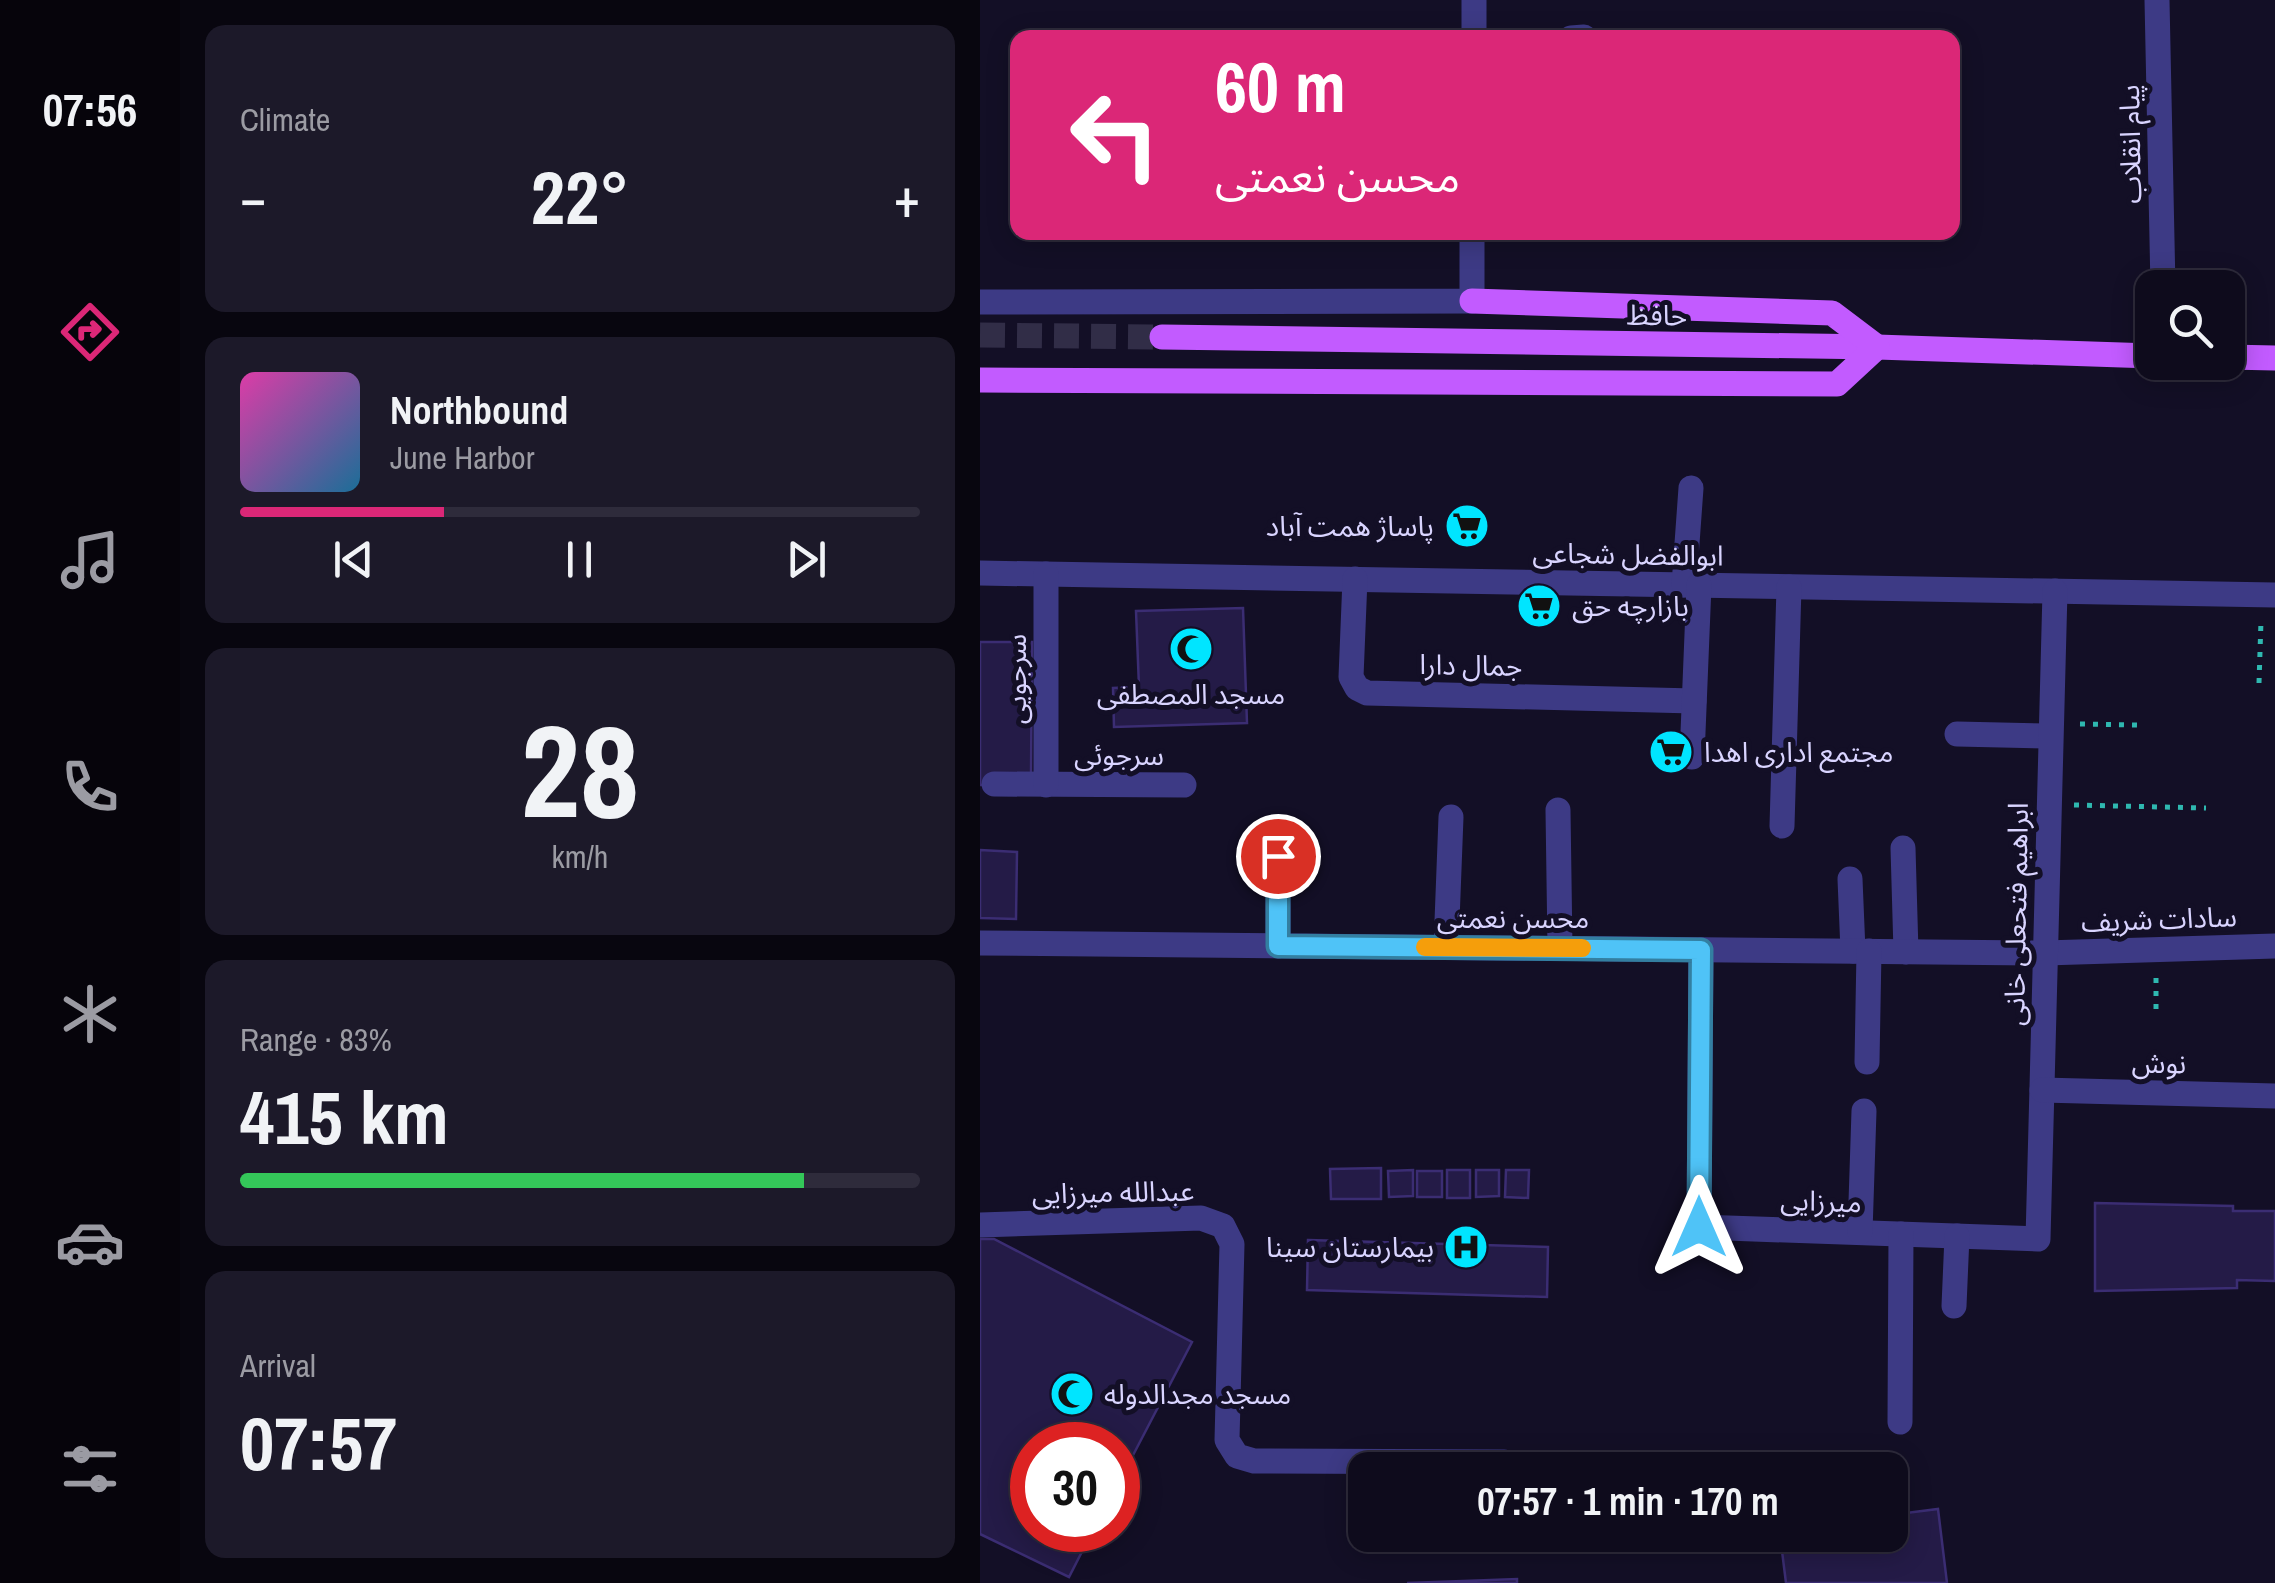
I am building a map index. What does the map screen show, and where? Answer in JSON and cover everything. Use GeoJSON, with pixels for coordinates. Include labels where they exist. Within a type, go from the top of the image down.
{"type":"FeatureCollection","features":[{"type":"Feature","properties":{"kind":"main road"},"geometry":{"type":"LineString","coordinates":[[980,380],[1837,384],[1877,347],[1832,314],[1472,301]]}},
{"type":"Feature","properties":{"kind":"main road","name":"حافظ"},"geometry":{"type":"LineString","coordinates":[[1162,336],[1877,347],[2135,355]]}},
{"type":"Feature","properties":{"kind":"main road"},"geometry":{"type":"LineString","coordinates":[[2245,358],[2275,358]]}},
{"type":"Feature","properties":{"kind":"street"},"geometry":{"type":"LineString","coordinates":[[1474,0],[1474,30]]}},
{"type":"Feature","properties":{"kind":"street","name":"پیام انقلاب"},"geometry":{"type":"LineString","coordinates":[[2157,0],[2163,270]]}},
{"type":"Feature","properties":{"kind":"street"},"geometry":{"type":"LineString","coordinates":[[980,302],[1472,301],[1472,240]]}},
{"type":"Feature","properties":{"kind":"street"},"geometry":{"type":"LineString","coordinates":[[1691,488],[1692,757]]}},
{"type":"Feature","properties":{"kind":"street","name":"ابوالفضل شجاعی"},"geometry":{"type":"LineString","coordinates":[[980,573],[2269,595]]}},
{"type":"Feature","properties":{"kind":"street","name":"سرجویی"},"geometry":{"type":"LineString","coordinates":[[1046,574],[1046,785]]}},
{"type":"Feature","properties":{"kind":"street","name":"جمال دارا"},"geometry":{"type":"LineString","coordinates":[[1355,580],[1351,676],[1357,688],[1367,692],[1694,701]]}},
{"type":"Feature","properties":{"kind":"street"},"geometry":{"type":"LineString","coordinates":[[1782,826],[1789,587]]}},
{"type":"Feature","properties":{"kind":"street","name":"ابراهیم فتحعلی خانی"},"geometry":{"type":"LineString","coordinates":[[2038,1239],[2055,591]]}},
{"type":"Feature","properties":{"kind":"street"},"geometry":{"type":"LineString","coordinates":[[1957,734],[2050,730]]}},
{"type":"Feature","properties":{"kind":"street","name":"سرجوئی"},"geometry":{"type":"LineString","coordinates":[[994,784],[1184,785]]}},
{"type":"Feature","properties":{"kind":"street"},"geometry":{"type":"LineString","coordinates":[[1558,810],[1560,948]]}},
{"type":"Feature","properties":{"kind":"street"},"geometry":{"type":"LineString","coordinates":[[1446,947],[1451,818]]}},
{"type":"Feature","properties":{"kind":"street"},"geometry":{"type":"LineString","coordinates":[[1904,848],[1906,952]]}},
{"type":"Feature","properties":{"kind":"street"},"geometry":{"type":"LineString","coordinates":[[1278,856],[1278,946]]}},
{"type":"Feature","properties":{"kind":"street"},"geometry":{"type":"LineString","coordinates":[[1850,879],[1860,951],[1867,1062]]}},
{"type":"Feature","properties":{"kind":"street","name":"محسن نعمتی"},"geometry":{"type":"LineString","coordinates":[[980,943],[2045,953]]}},
{"type":"Feature","properties":{"kind":"street","name":"سادات شریف"},"geometry":{"type":"LineString","coordinates":[[2045,953],[2275,946]]}},
{"type":"Feature","properties":{"kind":"street","name":"میرزایی"},"geometry":{"type":"LineString","coordinates":[[1701,950],[1699,1227],[2038,1239]]}},
{"type":"Feature","properties":{"kind":"street","name":"نوش"},"geometry":{"type":"LineString","coordinates":[[2042,1090],[2275,1096]]}},
{"type":"Feature","properties":{"kind":"street"},"geometry":{"type":"LineString","coordinates":[[1860,1232],[1864,1111]]}},
{"type":"Feature","properties":{"kind":"street","name":"عبدالله میرزایی"},"geometry":{"type":"LineString","coordinates":[[980,1225],[1201,1218],[1223,1226],[1232,1244],[1227,1440],[1237,1456],[1254,1461],[1348,1461]]}},
{"type":"Feature","properties":{"kind":"street"},"geometry":{"type":"LineString","coordinates":[[1900,1422],[1901,1234]]}},
{"type":"Feature","properties":{"kind":"street"},"geometry":{"type":"LineString","coordinates":[[1954,1306],[1957,1236]]}},
{"type":"Feature","properties":{"kind":"path"},"geometry":{"type":"LineString","coordinates":[[2258,683],[2269,595]]}},
{"type":"Feature","properties":{"kind":"path"},"geometry":{"type":"LineString","coordinates":[[2050,730],[2137,725]]}},
{"type":"Feature","properties":{"kind":"path"},"geometry":{"type":"LineString","coordinates":[[2049,804],[2206,808]]}},
{"type":"Feature","properties":{"kind":"building","name":"مسجد المصطفی"},"geometry":{"type":"Polygon","coordinates":[[[1243,608],[1247,723],[1114,727],[1113,688],[1139,687],[1136,611],[1243,608]]]}},
{"type":"Feature","properties":{"kind":"building"},"geometry":{"type":"Polygon","coordinates":[[[980,642],[1032,642],[1031,775],[991,785],[980,785],[980,642]]]}},
{"type":"Feature","properties":{"kind":"building"},"geometry":{"type":"Polygon","coordinates":[[[980,850],[1017,852],[1016,919],[980,918],[980,850]]]}},
{"type":"Feature","properties":{"kind":"building"},"geometry":{"type":"Polygon","coordinates":[[[1381,1168],[1381,1199],[1331,1199],[1330,1169],[1381,1168]]]}},
{"type":"Feature","properties":{"kind":"building"},"geometry":{"type":"Polygon","coordinates":[[[1413,1170],[1413,1196],[1389,1197],[1388,1171],[1413,1170]]]}},
{"type":"Feature","properties":{"kind":"building"},"geometry":{"type":"Polygon","coordinates":[[[1447,1170],[1470,1170],[1470,1198],[1447,1198],[1447,1170]]]}},
{"type":"Feature","properties":{"kind":"building"},"geometry":{"type":"Polygon","coordinates":[[[1476,1170],[1499,1170],[1499,1196],[1476,1197],[1476,1170]]]}},
{"type":"Feature","properties":{"kind":"building"},"geometry":{"type":"Polygon","coordinates":[[[1506,1170],[1529,1170],[1528,1198],[1505,1197],[1506,1170]]]}},
{"type":"Feature","properties":{"kind":"building"},"geometry":{"type":"Polygon","coordinates":[[[1417,1171],[1442,1171],[1442,1197],[1417,1197],[1417,1171]]]}},
{"type":"Feature","properties":{"kind":"building"},"geometry":{"type":"Polygon","coordinates":[[[2095,1203],[2233,1206],[2233,1211],[2275,1211],[2275,1281],[2237,1280],[2237,1288],[2095,1291],[2095,1203]]]}},
{"type":"Feature","properties":{"kind":"building","name":"مسجد مجدالدوله"},"geometry":{"type":"Polygon","coordinates":[[[980,1239],[994,1239],[1192,1342],[1140,1442],[1140,1422],[1010,1422],[1010,1548],[980,1534],[980,1239]]]}},
{"type":"Feature","properties":{"kind":"building"},"geometry":{"type":"Polygon","coordinates":[[[1308,1240],[1548,1247],[1547,1297],[1307,1290],[1308,1240]]]}},
{"type":"Feature","properties":{"kind":"building"},"geometry":{"type":"Polygon","coordinates":[[[1938,1509],[1947,1583],[1786,1583],[1782,1552],[1908,1552],[1908,1513],[1938,1509]]]}},
{"type":"Feature","properties":{"kind":"building","name":"مسجد مجدالدوله"},"geometry":{"type":"Polygon","coordinates":[[[1017,1552],[1082,1552],[1069,1577],[1017,1552]]]}},
{"type":"Feature","properties":{"kind":"building"},"geometry":{"type":"Polygon","coordinates":[[[1517,1579],[1517,1583],[1407,1583],[1517,1579]]]}},
{"type":"Feature","properties":{"kind":"tunnel"},"geometry":{"type":"LineString","coordinates":[[980,335],[1162,337]]}},
{"type":"Feature","properties":{"kind":"slow traffic"},"geometry":{"type":"LineString","coordinates":[[1425,947],[1582,948]]}},
{"type":"Feature","properties":{"kind":"place","name":"پاساژ همت آباد"},"geometry":{"type":"Point","coordinates":[1467,526]}},
{"type":"Feature","properties":{"kind":"place","name":"بازارچه حق"},"geometry":{"type":"Point","coordinates":[1539,606]}},
{"type":"Feature","properties":{"kind":"place","name":"مسجد المصطفی"},"geometry":{"type":"Point","coordinates":[1191,649]}},
{"type":"Feature","properties":{"kind":"place","name":"مجتمع اداری اهدا"},"geometry":{"type":"Point","coordinates":[1671,752]}},
{"type":"Feature","properties":{"kind":"place","name":"بیمارستان سینا"},"geometry":{"type":"Point","coordinates":[1466,1247]}},
{"type":"Feature","properties":{"kind":"place","name":"مسجد مجدالدوله"},"geometry":{"type":"Point","coordinates":[1072,1394]}},
{"type":"Feature","properties":{"kind":"route"},"geometry":{"type":"LineString","coordinates":[[1278,856],[1278,946],[1701,950],[1699,1227]]}}]}
